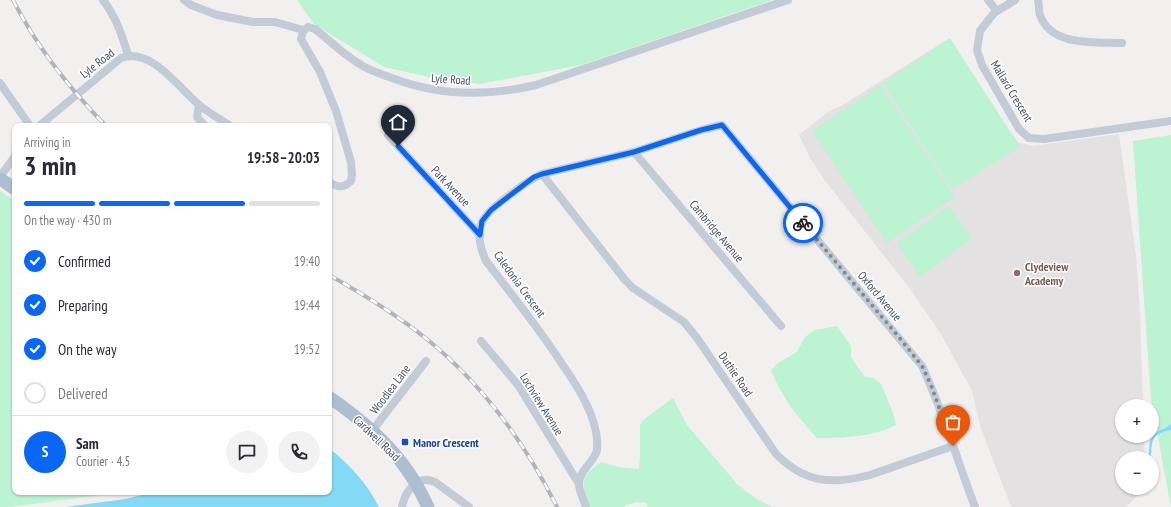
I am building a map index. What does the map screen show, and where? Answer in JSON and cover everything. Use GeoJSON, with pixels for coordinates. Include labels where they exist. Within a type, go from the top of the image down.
{"type":"FeatureCollection","features":[{"type":"Feature","properties":{"kind":"main road"},"geometry":{"type":"LineString","coordinates":[[0,178],[12,187]]}},
{"type":"Feature","properties":{"kind":"main road","name":"Cardwell Road"},"geometry":{"type":"LineString","coordinates":[[332,399],[372,431],[398,457],[416,483],[428,507]]}},
{"type":"Feature","properties":{"kind":"street"},"geometry":{"type":"LineString","coordinates":[[103,0],[109,8],[122,33],[128,55]]}},
{"type":"Feature","properties":{"kind":"street","name":"Lyle Road"},"geometry":{"type":"LineString","coordinates":[[184,0],[191,5],[217,15],[252,22],[275,22],[303,30],[308,27],[315,29],[357,63],[369,70],[428,90],[446,92],[482,92],[518,89],[788,0]]}},
{"type":"Feature","properties":{"kind":"street"},"geometry":{"type":"LineString","coordinates":[[988,0],[997,11]]}},
{"type":"Feature","properties":{"kind":"street","name":"Mallard Crescent"},"geometry":{"type":"LineString","coordinates":[[1015,0],[997,11],[980,31],[977,50],[982,66],[1015,123],[1029,138],[1044,139],[1171,121]]}},
{"type":"Feature","properties":{"kind":"street"},"geometry":{"type":"LineString","coordinates":[[1038,0],[1040,15],[1045,25],[1057,35],[1072,40],[1122,43]]}},
{"type":"Feature","properties":{"kind":"street"},"geometry":{"type":"LineString","coordinates":[[303,30],[301,39],[320,72],[336,111],[351,162],[352,175],[351,180],[347,185],[338,187],[332,184]]}},
{"type":"Feature","properties":{"kind":"street","name":"Lyle Road"},"geometry":{"type":"LineString","coordinates":[[43,123],[121,58],[128,55],[138,56],[149,60],[199,105],[226,123]]}},
{"type":"Feature","properties":{"kind":"street"},"geometry":{"type":"LineString","coordinates":[[0,83],[28,123]]}},
{"type":"Feature","properties":{"kind":"street"},"geometry":{"type":"LineString","coordinates":[[199,105],[197,117],[202,123]]}},
{"type":"Feature","properties":{"kind":"street","name":"Caledonia Crescent"},"geometry":{"type":"LineString","coordinates":[[579,484],[580,477],[597,452],[596,431],[589,411],[580,391],[556,354],[486,261],[481,248],[480,235],[482,221],[491,210],[528,181],[542,174],[634,152],[701,130],[722,125]]}},
{"type":"Feature","properties":{"kind":"street","name":"Oxford Avenue"},"geometry":{"type":"LineString","coordinates":[[722,125],[922,366],[931,385],[975,507]]}},
{"type":"Feature","properties":{"kind":"street","name":"Park Avenue"},"geometry":{"type":"LineString","coordinates":[[388,135],[480,235]]}},
{"type":"Feature","properties":{"kind":"street","name":"Cambridge Avenue"},"geometry":{"type":"LineString","coordinates":[[634,152],[781,326]]}},
{"type":"Feature","properties":{"kind":"street"},"geometry":{"type":"LineString","coordinates":[[0,178],[12,160]]}},
{"type":"Feature","properties":{"kind":"street","name":"Duthie Road"},"geometry":{"type":"LineString","coordinates":[[542,174],[625,280],[633,288],[687,325],[776,454],[793,469],[802,474],[822,480],[859,478],[953,446]]}},
{"type":"Feature","properties":{"kind":"street","name":"Lochview Avenue"},"geometry":{"type":"LineString","coordinates":[[481,340],[518,385],[579,484]]}},
{"type":"Feature","properties":{"kind":"street","name":"Woodlea Lane"},"geometry":{"type":"LineString","coordinates":[[372,431],[426,361]]}},
{"type":"Feature","properties":{"kind":"street"},"geometry":{"type":"LineString","coordinates":[[402,507],[407,493],[416,483],[430,480],[469,507]]}},
{"type":"Feature","properties":{"kind":"street"},"geometry":{"type":"LineString","coordinates":[[579,484],[586,507]]}},
{"type":"Feature","properties":{"kind":"shaded area","name":"Clydeview Academy"},"geometry":{"type":"Polygon","coordinates":[[[945,41],[1018,142],[1033,146],[1119,134],[1136,256],[1140,312],[1143,399],[1115,399],[1115,443],[1144,443],[1145,451],[1115,451],[1115,495],[1138,495],[1126,507],[1012,507],[981,429],[972,391],[941,334],[910,289],[823,178],[810,158],[799,135],[829,111],[841,106],[945,41]]]}},
{"type":"Feature","properties":{"kind":"green space"},"geometry":{"type":"Polygon","coordinates":[[[297,0],[773,0],[581,65],[480,84],[429,77],[384,67],[314,24],[297,0]]]}},
{"type":"Feature","properties":{"kind":"green space"},"geometry":{"type":"Polygon","coordinates":[[[950,38],[1020,147],[952,189],[883,83],[950,38]]]}},
{"type":"Feature","properties":{"kind":"green space"},"geometry":{"type":"Polygon","coordinates":[[[881,85],[955,197],[887,243],[812,131],[881,85]]]}},
{"type":"Feature","properties":{"kind":"green space"},"geometry":{"type":"Polygon","coordinates":[[[1171,135],[1171,507],[1159,443],[1159,399],[1151,399],[1133,141],[1171,135]]]}},
{"type":"Feature","properties":{"kind":"green space"},"geometry":{"type":"Polygon","coordinates":[[[0,191],[12,199],[12,495],[100,495],[0,507],[0,191]]]}},
{"type":"Feature","properties":{"kind":"green space"},"geometry":{"type":"Polygon","coordinates":[[[949,206],[972,238],[920,277],[897,243],[949,206]]]}},
{"type":"Feature","properties":{"kind":"green space"},"geometry":{"type":"Polygon","coordinates":[[[837,326],[851,346],[851,357],[865,377],[874,378],[881,384],[892,410],[896,425],[888,429],[868,434],[847,437],[817,438],[797,415],[785,398],[771,370],[778,363],[797,352],[805,337],[815,330],[837,326]]]}},
{"type":"Feature","properties":{"kind":"green space"},"geometry":{"type":"Polygon","coordinates":[[[673,398],[687,425],[737,484],[755,498],[772,507],[648,507],[646,503],[637,502],[624,507],[589,507],[584,482],[589,472],[601,462],[618,467],[639,469],[640,425],[643,420],[673,398]]]}},
{"type":"Feature","properties":{"kind":"water"},"geometry":{"type":"Polygon","coordinates":[[[1171,424],[1171,430],[1159,434],[1159,431],[1171,424]]]}},
{"type":"Feature","properties":{"kind":"water"},"geometry":{"type":"Polygon","coordinates":[[[1152,443],[1152,451],[1149,451],[1150,444],[1152,443]]]}},
{"type":"Feature","properties":{"kind":"water"},"geometry":{"type":"Polygon","coordinates":[[[332,451],[357,475],[369,490],[379,507],[66,507],[125,499],[142,495],[332,495],[332,451]]]}},
{"type":"Feature","properties":{"kind":"railway"},"geometry":{"type":"LineString","coordinates":[[13,0],[43,51],[79,97],[103,123]]}},
{"type":"Feature","properties":{"kind":"railway"},"geometry":{"type":"LineString","coordinates":[[332,277],[392,313],[428,340],[467,376],[485,396],[517,438],[545,483],[557,507]]}},
{"type":"Feature","properties":{"kind":"way so far"},"geometry":{"type":"LineString","coordinates":[[803,223],[922,366],[931,385],[953,446]]}},
{"type":"Feature","properties":{"kind":"place","name":"Clydeview Academy"},"geometry":{"type":"Point","coordinates":[1017,273]}},
{"type":"Feature","properties":{"kind":"place","name":"Manor Crescent"},"geometry":{"type":"Point","coordinates":[405,442]}},
{"type":"Feature","properties":{"kind":"route"},"geometry":{"type":"LineString","coordinates":[[398,146],[480,235],[480,228],[485,215],[534,177],[634,152],[684,137],[701,130],[722,125],[803,223]]}}]}
